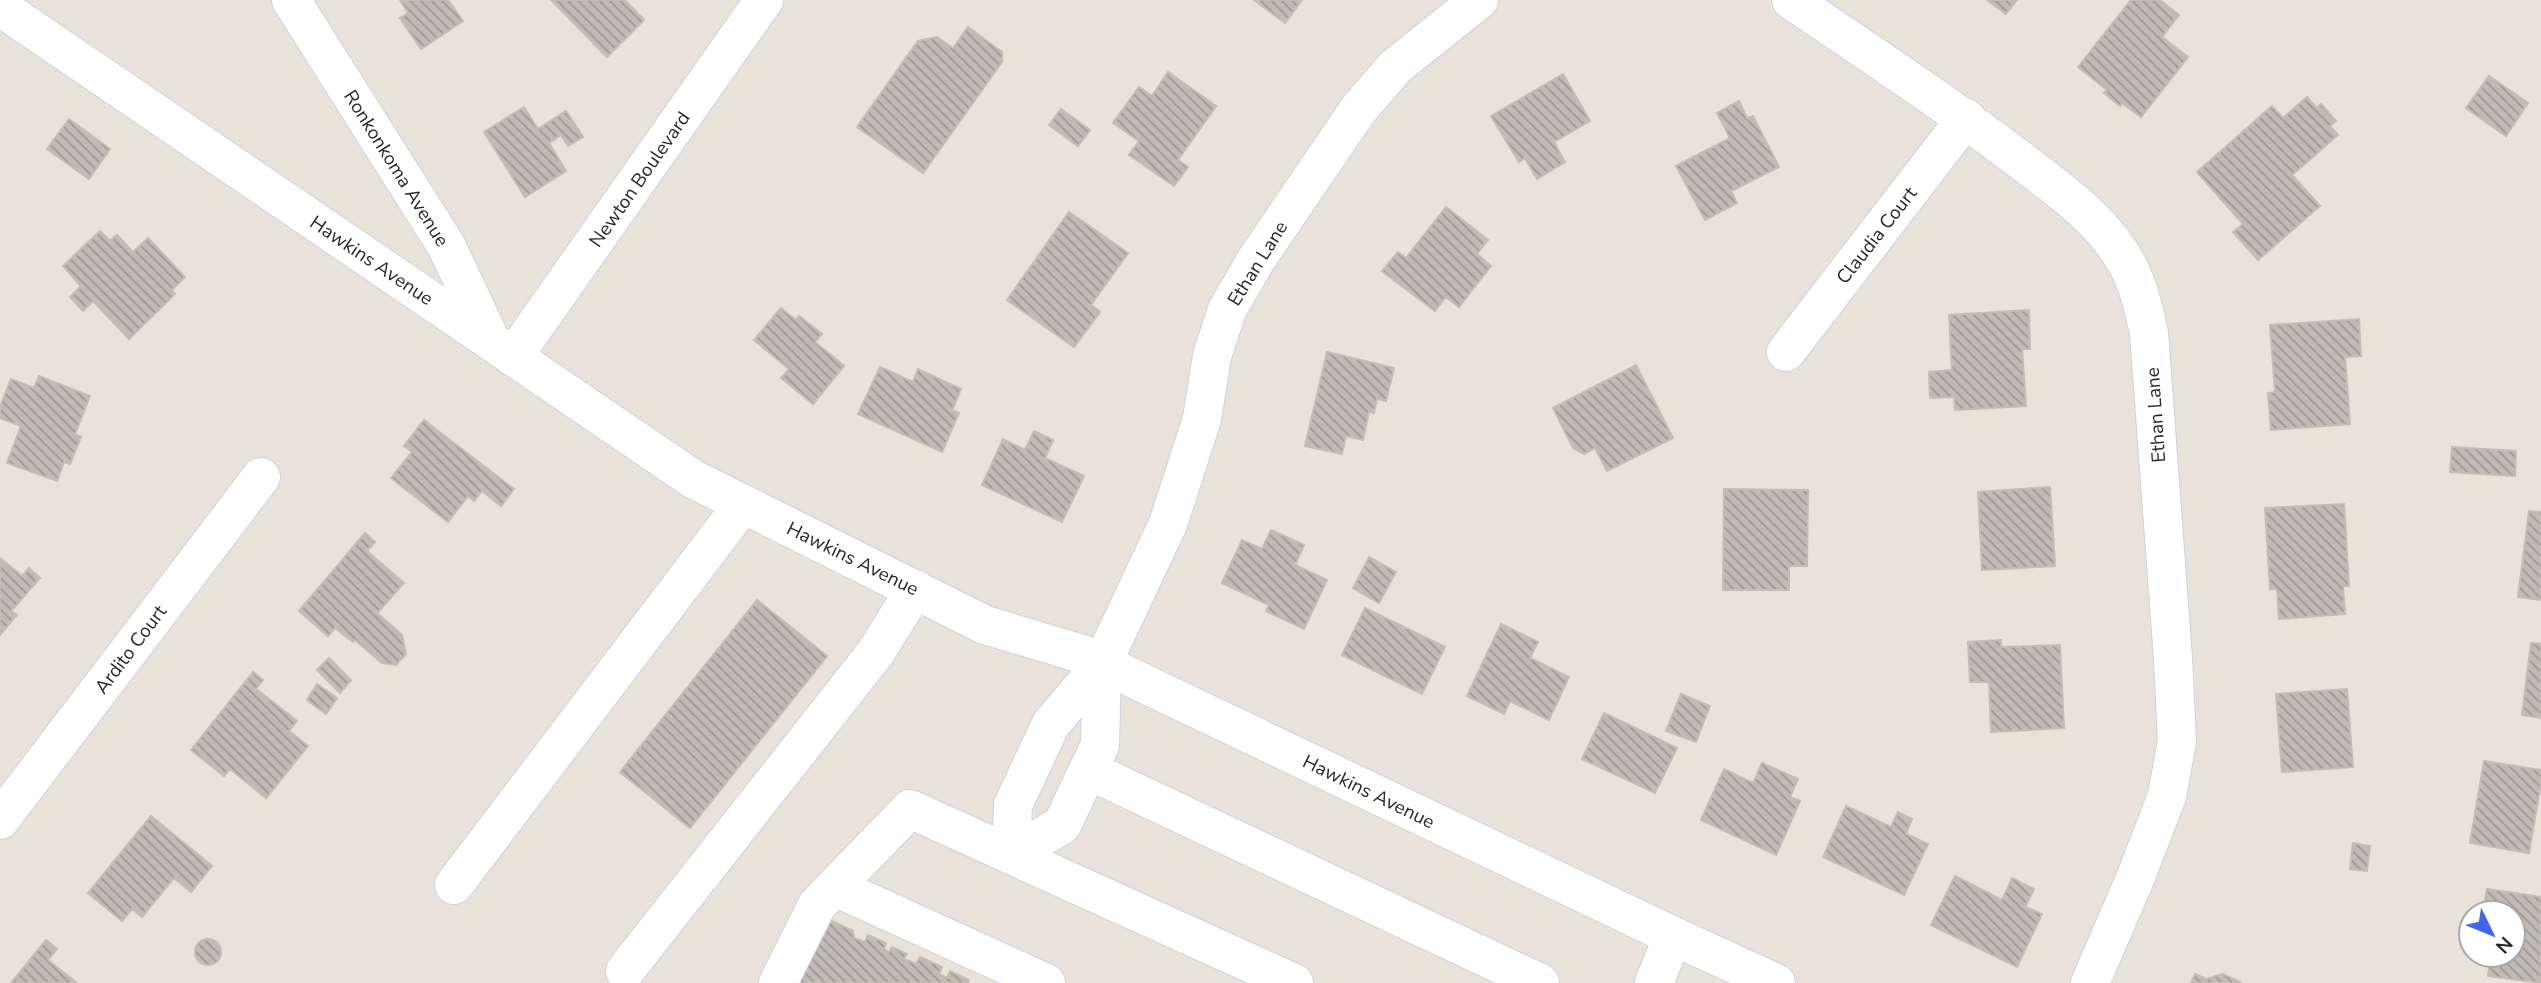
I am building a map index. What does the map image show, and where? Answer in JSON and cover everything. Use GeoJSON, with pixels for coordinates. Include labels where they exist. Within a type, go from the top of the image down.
{"type":"FeatureCollection","features":[{"type":"Feature","properties":{"kind":"street","name":"Ronkonkoma Avenue"},"geometry":{"type":"LineString","coordinates":[[291,0],[447,247],[502,349]]}},
{"type":"Feature","properties":{"kind":"street","name":"Newton Boulevard"},"geometry":{"type":"LineString","coordinates":[[502,349],[764,0]]}},
{"type":"Feature","properties":{"kind":"street","name":"Ethan Lane"},"geometry":{"type":"LineString","coordinates":[[1102,664],[1168,524],[1202,419],[1212,356],[1227,310],[1256,260],[1358,110],[1395,67],[1479,0]]}},
{"type":"Feature","properties":{"kind":"street","name":"Ethan Lane"},"geometry":{"type":"LineString","coordinates":[[1791,0],[1966,118],[2079,205],[2128,265],[2140,296],[2149,332],[2177,741],[2167,796],[2090,983]]}},
{"type":"Feature","properties":{"kind":"street","name":"Hawkins Avenue"},"geometry":{"type":"LineString","coordinates":[[0,7],[693,479],[985,625],[1082,654],[1776,983]]}},
{"type":"Feature","properties":{"kind":"street","name":"Claudia Court"},"geometry":{"type":"LineString","coordinates":[[1786,352],[1966,118]]}},
{"type":"Feature","properties":{"kind":"street","name":"Ardito Court"},"geometry":{"type":"LineString","coordinates":[[0,820],[261,477]]}},
{"type":"Feature","properties":{"kind":"street"},"geometry":{"type":"LineString","coordinates":[[454,885],[743,504]]}},
{"type":"Feature","properties":{"kind":"street"},"geometry":{"type":"LineString","coordinates":[[625,971],[876,652],[915,589]]}},
{"type":"Feature","properties":{"kind":"street"},"geometry":{"type":"LineString","coordinates":[[1011,855],[1062,825],[1100,745],[1102,664]]}},
{"type":"Feature","properties":{"kind":"street"},"geometry":{"type":"LineString","coordinates":[[1011,855],[1013,805],[1051,724],[1102,664]]}},
{"type":"Feature","properties":{"kind":"street"},"geometry":{"type":"LineString","coordinates":[[1088,770],[1540,983]]}},
{"type":"Feature","properties":{"kind":"street"},"geometry":{"type":"LineString","coordinates":[[778,983],[817,905],[910,809],[1011,855],[1235,971],[1294,983]]}},
{"type":"Feature","properties":{"kind":"street"},"geometry":{"type":"LineString","coordinates":[[835,887],[1046,983]]}},
{"type":"Feature","properties":{"kind":"street"},"geometry":{"type":"LineString","coordinates":[[1654,983],[1673,936]]}},
{"type":"Feature","properties":{"kind":"building"},"geometry":{"type":"Polygon","coordinates":[[[400,0],[448,0],[463,21],[421,49],[400,18],[408,13],[400,0]]]}},
{"type":"Feature","properties":{"kind":"building"},"geometry":{"type":"Polygon","coordinates":[[[551,0],[625,0],[644,20],[607,57],[551,0]]]}},
{"type":"Feature","properties":{"kind":"building"},"geometry":{"type":"Polygon","coordinates":[[[1254,0],[1302,0],[1285,23],[1254,0]]]}},
{"type":"Feature","properties":{"kind":"building"},"geometry":{"type":"Polygon","coordinates":[[[1987,0],[2017,0],[2006,14],[1987,0]]]}},
{"type":"Feature","properties":{"kind":"building"},"geometry":{"type":"Polygon","coordinates":[[[2131,0],[2160,0],[2179,15],[2162,37],[2188,57],[2141,117],[2122,103],[2120,106],[2104,93],[2107,90],[2078,67],[2131,0]]]}},
{"type":"Feature","properties":{"kind":"building"},"geometry":{"type":"Polygon","coordinates":[[[968,27],[1002,52],[1002,62],[923,173],[857,127],[918,41],[937,37],[953,48],[968,27]]]}},
{"type":"Feature","properties":{"kind":"building"},"geometry":{"type":"Polygon","coordinates":[[[1168,72],[1216,106],[1178,160],[1188,167],[1174,186],[1129,155],[1139,141],[1113,123],[1139,87],[1152,96],[1168,72]]]}},
{"type":"Feature","properties":{"kind":"building"},"geometry":{"type":"Polygon","coordinates":[[[1563,74],[1590,121],[1554,142],[1565,162],[1537,179],[1525,158],[1519,162],[1491,116],[1563,74]]]}},
{"type":"Feature","properties":{"kind":"building"},"geometry":{"type":"Polygon","coordinates":[[[2489,76],[2528,103],[2506,136],[2466,108],[2489,76]]]}},
{"type":"Feature","properties":{"kind":"building"},"geometry":{"type":"Polygon","coordinates":[[[2307,97],[2317,108],[2321,104],[2336,121],[2330,126],[2338,135],[2292,175],[2320,206],[2258,260],[2233,232],[2243,224],[2197,172],[2272,106],[2283,118],[2307,97]]]}},
{"type":"Feature","properties":{"kind":"building"},"geometry":{"type":"Polygon","coordinates":[[[1739,101],[1747,118],[1753,116],[1779,167],[1731,191],[1737,203],[1705,220],[1676,166],[1730,138],[1717,113],[1739,101]]]}},
{"type":"Feature","properties":{"kind":"building"},"geometry":{"type":"Polygon","coordinates":[[[524,107],[538,129],[566,111],[583,137],[568,146],[561,135],[549,143],[566,171],[525,197],[484,132],[524,107]]]}},
{"type":"Feature","properties":{"kind":"building"},"geometry":{"type":"Polygon","coordinates":[[[1061,109],[1090,130],[1078,146],[1049,125],[1061,109]]]}},
{"type":"Feature","properties":{"kind":"building"},"geometry":{"type":"Polygon","coordinates":[[[69,119],[110,149],[89,179],[47,149],[69,119]]]}},
{"type":"Feature","properties":{"kind":"building"},"geometry":{"type":"Polygon","coordinates":[[[1446,207],[1488,240],[1477,254],[1491,266],[1459,307],[1446,297],[1435,311],[1382,271],[1398,252],[1406,258],[1446,207]]]}},
{"type":"Feature","properties":{"kind":"building"},"geometry":{"type":"Polygon","coordinates":[[[1069,212],[1128,253],[1091,305],[1100,312],[1074,347],[1007,300],[1069,212]]]}},
{"type":"Feature","properties":{"kind":"building"},"geometry":{"type":"Polygon","coordinates":[[[100,231],[110,241],[117,235],[133,252],[148,238],[185,277],[172,290],[175,294],[129,339],[93,301],[83,311],[70,297],[81,286],[63,266],[100,231]]]}},
{"type":"Feature","properties":{"kind":"building"},"geometry":{"type":"Polygon","coordinates":[[[781,308],[796,320],[799,316],[822,334],[815,342],[844,366],[813,404],[781,378],[789,369],[754,340],[781,308]]]}},
{"type":"Feature","properties":{"kind":"building"},"geometry":{"type":"Polygon","coordinates":[[[2029,310],[2030,349],[2022,349],[2026,406],[1955,410],[1954,397],[1930,398],[1929,372],[1952,370],[1949,315],[2029,310]]]}},
{"type":"Feature","properties":{"kind":"building"},"geometry":{"type":"Polygon","coordinates":[[[2359,319],[2361,356],[2345,357],[2350,424],[2271,430],[2268,393],[2275,392],[2270,325],[2359,319]]]}},
{"type":"Feature","properties":{"kind":"building"},"geometry":{"type":"Polygon","coordinates":[[[1327,352],[1394,368],[1386,401],[1377,399],[1374,413],[1369,412],[1363,440],[1346,436],[1342,454],[1305,446],[1327,352]]]}},
{"type":"Feature","properties":{"kind":"building"},"geometry":{"type":"Polygon","coordinates":[[[1636,365],[1673,438],[1607,471],[1595,448],[1584,454],[1573,448],[1553,408],[1636,365]]]}},
{"type":"Feature","properties":{"kind":"building"},"geometry":{"type":"Polygon","coordinates":[[[880,367],[913,382],[918,369],[961,389],[952,410],[959,413],[942,452],[858,414],[880,367]]]}},
{"type":"Feature","properties":{"kind":"building"},"geometry":{"type":"Polygon","coordinates":[[[39,376],[90,396],[75,434],[81,437],[70,464],[64,462],[57,481],[7,463],[21,426],[0,418],[0,407],[11,379],[34,388],[39,376]]]}},
{"type":"Feature","properties":{"kind":"building"},"geometry":{"type":"Polygon","coordinates":[[[424,420],[514,489],[501,506],[482,491],[474,501],[468,496],[448,522],[391,478],[412,452],[404,446],[424,420]]]}},
{"type":"Feature","properties":{"kind":"building"},"geometry":{"type":"Polygon","coordinates":[[[1034,431],[1053,440],[1045,458],[1084,476],[1062,522],[982,485],[1003,439],[1025,450],[1034,431]]]}},
{"type":"Feature","properties":{"kind":"building"},"geometry":{"type":"Polygon","coordinates":[[[2452,447],[2516,451],[2515,476],[2450,472],[2452,447]]]}},
{"type":"Feature","properties":{"kind":"building"},"geometry":{"type":"Polygon","coordinates":[[[2050,487],[2055,566],[1982,570],[1978,492],[2050,487]]]}},
{"type":"Feature","properties":{"kind":"building"},"geometry":{"type":"Polygon","coordinates":[[[1724,489],[1808,490],[1807,566],[1789,566],[1789,590],[1723,590],[1724,489]]]}},
{"type":"Feature","properties":{"kind":"building"},"geometry":{"type":"Polygon","coordinates":[[[2344,504],[2349,586],[2343,586],[2345,614],[2279,619],[2277,589],[2270,589],[2265,508],[2344,504]]]}},
{"type":"Feature","properties":{"kind":"building"},"geometry":{"type":"Polygon","coordinates":[[[2529,511],[2541,512],[2541,600],[2518,597],[2529,511]]]}},
{"type":"Feature","properties":{"kind":"building"},"geometry":{"type":"Polygon","coordinates":[[[1271,530],[1304,545],[1295,565],[1327,580],[1304,629],[1266,611],[1269,605],[1222,583],[1242,540],[1262,549],[1271,530]]]}},
{"type":"Feature","properties":{"kind":"building"},"geometry":{"type":"Polygon","coordinates":[[[365,533],[375,542],[367,551],[404,583],[377,613],[402,635],[406,654],[396,665],[382,663],[355,640],[353,642],[335,628],[328,636],[299,611],[365,533]]]}},
{"type":"Feature","properties":{"kind":"building"},"geometry":{"type":"Polygon","coordinates":[[[1369,557],[1396,572],[1379,603],[1353,588],[1369,557]]]}},
{"type":"Feature","properties":{"kind":"building"},"geometry":{"type":"Polygon","coordinates":[[[0,558],[22,576],[29,568],[40,578],[11,611],[17,615],[0,635],[0,558]]]}},
{"type":"Feature","properties":{"kind":"building"},"geometry":{"type":"Polygon","coordinates":[[[757,600],[827,656],[690,828],[620,772],[757,600]]]}},
{"type":"Feature","properties":{"kind":"building"},"geometry":{"type":"Polygon","coordinates":[[[1365,608],[1445,647],[1422,694],[1342,655],[1365,608]]]}},
{"type":"Feature","properties":{"kind":"building"},"geometry":{"type":"Polygon","coordinates":[[[1501,624],[1538,642],[1530,658],[1569,677],[1549,720],[1510,701],[1504,714],[1467,696],[1501,624]]]}},
{"type":"Feature","properties":{"kind":"building"},"geometry":{"type":"Polygon","coordinates":[[[2001,640],[2001,647],[2060,645],[2064,728],[1991,732],[1989,682],[1970,682],[1968,642],[2001,640]]]}},
{"type":"Feature","properties":{"kind":"building"},"geometry":{"type":"Polygon","coordinates":[[[2531,643],[2541,644],[2541,718],[2522,715],[2531,643]]]}},
{"type":"Feature","properties":{"kind":"building"},"geometry":{"type":"Polygon","coordinates":[[[329,658],[351,680],[340,693],[317,670],[329,658]]]}},
{"type":"Feature","properties":{"kind":"building"},"geometry":{"type":"Polygon","coordinates":[[[253,672],[263,680],[256,689],[297,721],[289,731],[308,746],[266,798],[230,769],[224,776],[191,750],[253,672]]]}},
{"type":"Feature","properties":{"kind":"building"},"geometry":{"type":"Polygon","coordinates":[[[317,684],[337,698],[326,714],[307,700],[317,684]]]}},
{"type":"Feature","properties":{"kind":"building"},"geometry":{"type":"Polygon","coordinates":[[[2347,689],[2353,767],[2282,772],[2276,694],[2347,689]]]}},
{"type":"Feature","properties":{"kind":"building"},"geometry":{"type":"Polygon","coordinates":[[[1681,694],[1710,706],[1696,742],[1666,731],[1681,694]]]}},
{"type":"Feature","properties":{"kind":"building"},"geometry":{"type":"Polygon","coordinates":[[[1604,713],[1677,748],[1655,793],[1582,759],[1604,713]]]}},
{"type":"Feature","properties":{"kind":"building"},"geometry":{"type":"Polygon","coordinates":[[[2484,761],[2541,770],[2529,853],[2470,843],[2484,761]]]}},
{"type":"Feature","properties":{"kind":"building"},"geometry":{"type":"Polygon","coordinates":[[[1762,763],[1798,779],[1790,797],[1800,801],[1776,855],[1701,820],[1724,769],[1753,783],[1762,763]]]}},
{"type":"Feature","properties":{"kind":"building"},"geometry":{"type":"Polygon","coordinates":[[[1846,806],[1891,827],[1898,812],[1912,819],[1906,834],[1928,844],[1904,895],[1823,857],[1846,806]]]}},
{"type":"Feature","properties":{"kind":"building"},"geometry":{"type":"Polygon","coordinates":[[[151,816],[212,866],[191,892],[174,878],[142,917],[132,909],[122,921],[88,893],[151,816]]]}},
{"type":"Feature","properties":{"kind":"building"},"geometry":{"type":"Polygon","coordinates":[[[2353,843],[2370,846],[2367,871],[2350,869],[2353,843]]]}},
{"type":"Feature","properties":{"kind":"building"},"geometry":{"type":"Polygon","coordinates":[[[1955,876],[2002,900],[2012,878],[2034,889],[2025,907],[2042,914],[2017,967],[1931,925],[1955,876]]]}},
{"type":"Feature","properties":{"kind":"building"},"geometry":{"type":"Polygon","coordinates":[[[2487,889],[2541,897],[2541,983],[2488,976],[2489,969],[2527,969],[2527,899],[2485,899],[2487,889]]]}},
{"type":"Feature","properties":{"kind":"building"},"geometry":{"type":"Polygon","coordinates":[[[825,918],[853,931],[854,938],[865,942],[868,935],[886,943],[884,949],[889,952],[892,947],[907,954],[904,959],[916,964],[920,957],[942,967],[939,974],[947,978],[950,971],[969,980],[968,983],[795,983],[825,918]]]}},
{"type":"Feature","properties":{"kind":"building"},"geometry":{"type":"Polygon","coordinates":[[[208,939],[217,943],[221,952],[217,961],[208,965],[199,961],[195,952],[199,943],[208,939]]]}},
{"type":"Feature","properties":{"kind":"building"},"geometry":{"type":"Polygon","coordinates":[[[46,940],[57,949],[48,960],[77,983],[11,983],[46,940]]]}},
{"type":"Feature","properties":{"kind":"building"},"geometry":{"type":"Polygon","coordinates":[[[2195,974],[2206,979],[2223,974],[2242,983],[2191,983],[2195,974]]]}}]}
